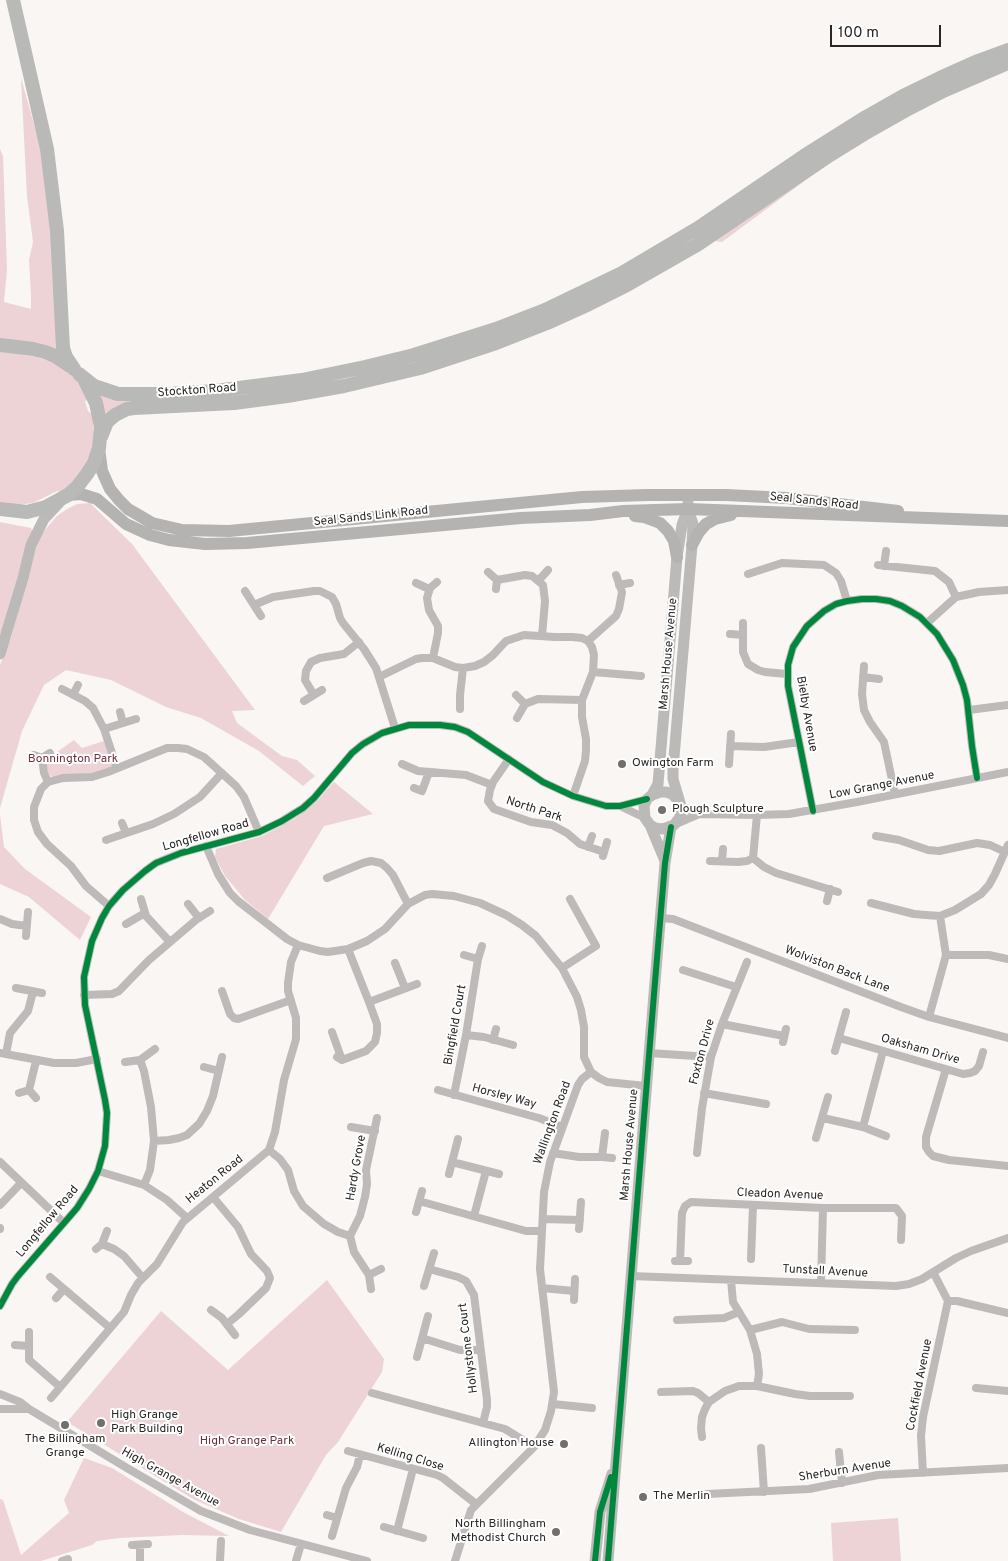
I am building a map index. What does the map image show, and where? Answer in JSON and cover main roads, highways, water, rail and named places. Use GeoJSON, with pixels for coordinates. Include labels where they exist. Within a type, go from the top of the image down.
{"type":"FeatureCollection","features":[{"type":"Feature","properties":{"kind":"highway"},"geometry":{"type":"LineString","coordinates":[[13,0],[46,149],[57,231],[62,343],[66,357],[88,386],[96,403],[99,415],[100,443]]}},
{"type":"Feature","properties":{"kind":"highway"},"geometry":{"type":"LineString","coordinates":[[318,386],[454,344],[521,319],[587,291],[676,242],[866,117],[903,96],[978,61],[1008,50]]}},
{"type":"Feature","properties":{"kind":"highway"},"geometry":{"type":"LineString","coordinates":[[318,386],[420,368],[539,326],[589,304],[627,285],[696,245],[864,134],[943,91],[1008,63]]}},
{"type":"Feature","properties":{"kind":"highway","name":"Stockton Road"},"geometry":{"type":"LineString","coordinates":[[0,345],[34,349],[55,356],[94,386],[118,394],[215,391],[257,386],[318,386]]}},
{"type":"Feature","properties":{"kind":"highway","name":"Stockton Road"},"geometry":{"type":"LineString","coordinates":[[66,496],[77,487],[94,463],[107,422],[127,409],[234,403],[318,386]]}},
{"type":"Feature","properties":{"kind":"highway"},"geometry":{"type":"LineString","coordinates":[[0,509],[26,512],[52,505],[66,496]]}},
{"type":"Feature","properties":{"kind":"main road","name":"Seal Sands Link Road"},"geometry":{"type":"LineString","coordinates":[[100,443],[102,471],[110,489],[118,500],[128,509],[152,523],[182,530],[228,531],[582,498],[688,495]]}},
{"type":"Feature","properties":{"kind":"main road","name":"Seal Sands Link Road"},"geometry":{"type":"LineString","coordinates":[[66,496],[81,494],[97,499],[126,524],[150,535],[169,540],[205,544],[247,543],[521,518],[590,515],[623,511],[688,509]]}},
{"type":"Feature","properties":{"kind":"main road","name":"Seal Sands Road"},"geometry":{"type":"LineString","coordinates":[[688,495],[795,499],[899,511],[940,518]]}},
{"type":"Feature","properties":{"kind":"main road","name":"Seal Sands Road"},"geometry":{"type":"LineString","coordinates":[[688,509],[1008,521]]}},
{"type":"Feature","properties":{"kind":"main road"},"geometry":{"type":"LineString","coordinates":[[692,545],[706,524],[726,515],[750,511]]}},
{"type":"Feature","properties":{"kind":"main road"},"geometry":{"type":"LineString","coordinates":[[590,515],[644,517],[660,523],[674,541],[677,557]]}},
{"type":"Feature","properties":{"kind":"place","name":"Owington Farm"},"geometry":{"type":"Point","coordinates":[622,764]}},
{"type":"Feature","properties":{"kind":"place","name":"Plough Sculpture"},"geometry":{"type":"Point","coordinates":[662,810]}},
{"type":"Feature","properties":{"kind":"place","name":"High Grange Park Building"},"geometry":{"type":"Point","coordinates":[101,1423]}},
{"type":"Feature","properties":{"kind":"place","name":"The Billingham Grange"},"geometry":{"type":"Point","coordinates":[65,1425]}},
{"type":"Feature","properties":{"kind":"place","name":"Allington House"},"geometry":{"type":"Point","coordinates":[564,1444]}},
{"type":"Feature","properties":{"kind":"place","name":"The Merlin"},"geometry":{"type":"Point","coordinates":[643,1497]}},
{"type":"Feature","properties":{"kind":"place","name":"North Billingham Methodist Church"},"geometry":{"type":"Point","coordinates":[556,1532]}},
{"type":"Feature","properties":{"kind":"park label","name":"Bonnington Park"},"geometry":{"type":"Point","coordinates":[73,760]}},
{"type":"Feature","properties":{"kind":"park label","name":"High Grange Park"},"geometry":{"type":"Point","coordinates":[247,1442]}}]}
